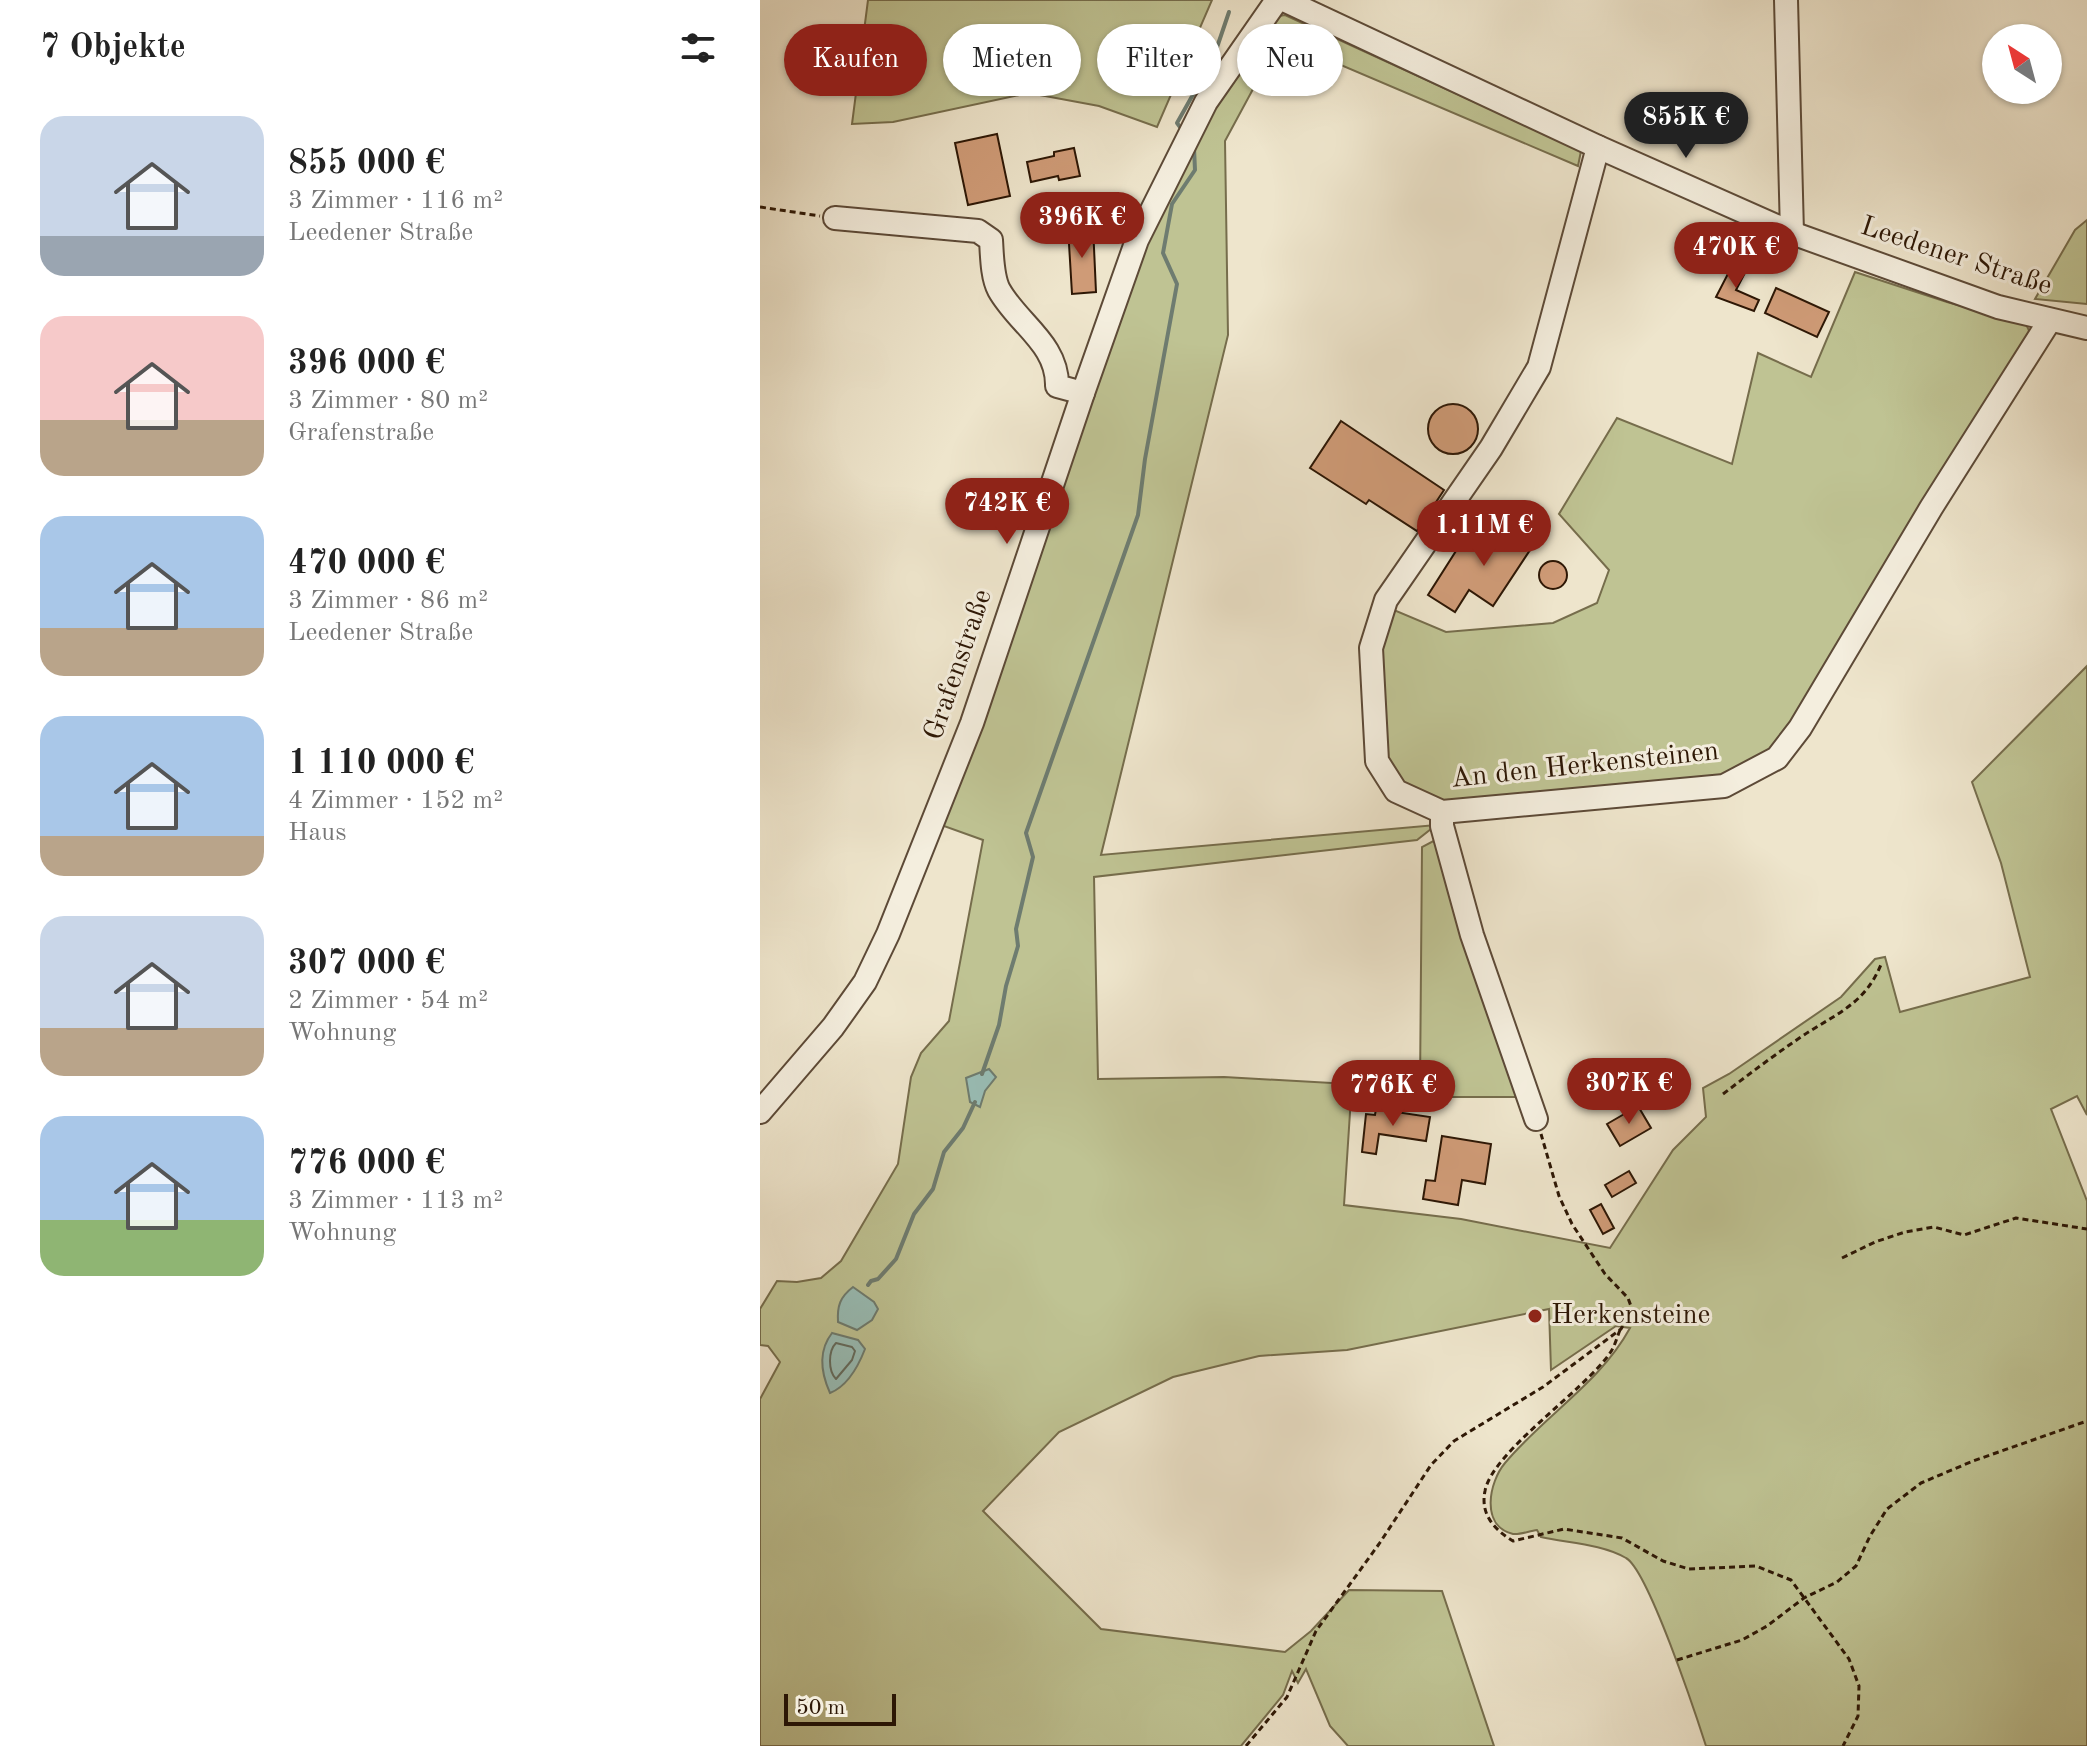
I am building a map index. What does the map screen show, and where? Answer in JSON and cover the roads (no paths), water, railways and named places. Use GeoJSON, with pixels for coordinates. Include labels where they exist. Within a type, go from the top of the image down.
{"type":"FeatureCollection","features":[{"type":"Feature","properties":{"kind":"street","name":"Grafenstraße"},"geometry":{"type":"LineString","coordinates":[[760,1112],[841,1016],[865,982],[888,934],[972,723],[1083,393],[1144,227],[1206,102],[1277,0]]}},
{"type":"Feature","properties":{"kind":"street","name":"Leedener Straße"},"geometry":{"type":"LineString","coordinates":[[1284,0],[1598,147],[1792,233],[1998,307],[2087,328]]}},
{"type":"Feature","properties":{"kind":"street"},"geometry":{"type":"LineString","coordinates":[[1786,0],[1792,233]]}},
{"type":"Feature","properties":{"kind":"street","name":"An den Herkensteinen"},"geometry":{"type":"LineString","coordinates":[[1598,147],[1539,367],[1491,448],[1386,600],[1371,648],[1377,761],[1396,791],[1442,812],[1724,786],[1777,758],[1800,728],[1931,508],[2050,320]]}},
{"type":"Feature","properties":{"kind":"street"},"geometry":{"type":"LineString","coordinates":[[835,218],[978,231],[991,240],[998,289],[1049,352],[1058,371],[1057,386],[1083,393]]}},
{"type":"Feature","properties":{"kind":"street"},"geometry":{"type":"LineString","coordinates":[[1442,812],[1442,826],[1472,935],[1536,1119]]}},
{"type":"Feature","properties":{"kind":"water"},"geometry":{"type":"Polygon","coordinates":[[[989,1069],[996,1077],[985,1091],[980,1107],[970,1102],[966,1078],[989,1069]]]}},
{"type":"Feature","properties":{"kind":"water"},"geometry":{"type":"Polygon","coordinates":[[[853,1287],[874,1302],[878,1309],[872,1320],[857,1330],[838,1322],[840,1302],[853,1287]]]}},
{"type":"Feature","properties":{"kind":"water"},"geometry":{"type":"Polygon","coordinates":[[[832,1333],[858,1340],[865,1349],[852,1375],[830,1393],[822,1362],[832,1333]]]}},
{"type":"Feature","properties":{"kind":"waterway"},"geometry":{"type":"LineString","coordinates":[[1180,127],[1177,123],[1213,59],[1229,12]]}},
{"type":"Feature","properties":{"kind":"waterway"},"geometry":{"type":"LineString","coordinates":[[982,1074],[999,1025],[1018,946],[1016,929],[1033,857],[1026,833],[1138,515],[1145,459],[1177,284],[1163,253],[1172,204],[1195,170],[1194,148]]}},
{"type":"Feature","properties":{"kind":"waterway"},"geometry":{"type":"LineString","coordinates":[[868,1285],[878,1279],[896,1259],[914,1214],[933,1189],[944,1152],[963,1128],[975,1102]]}},
{"type":"Feature","properties":{"kind":"place","name":"Herkensteine"},"geometry":{"type":"Point","coordinates":[1535,1316]}}]}
